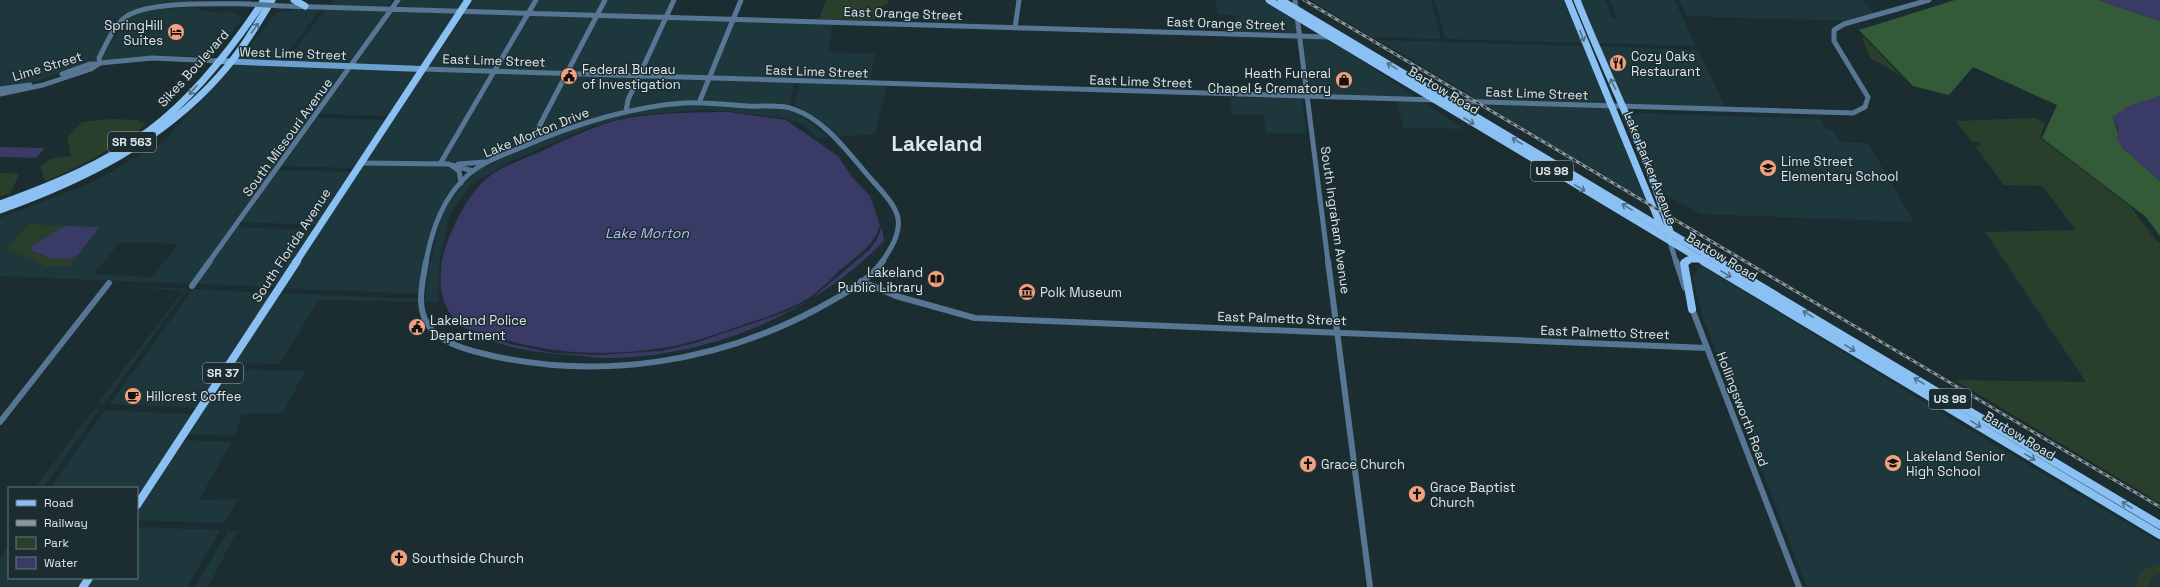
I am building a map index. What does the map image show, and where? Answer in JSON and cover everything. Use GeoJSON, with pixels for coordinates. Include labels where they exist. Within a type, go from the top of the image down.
{"type":"FeatureCollection","features":[{"type":"Feature","properties":{"kind":"main road","name":"Sikes Boulevard"},"geometry":{"type":"LineString","coordinates":[[39,193],[55,187],[104,162],[148,132],[170,114],[218,61],[255,15],[264,0]]}},
{"type":"Feature","properties":{"kind":"main road","name":"Sikes Boulevard"},"geometry":{"type":"LineString","coordinates":[[0,204],[39,193],[96,172],[141,146],[186,111],[231,61],[263,16],[272,0]]}},
{"type":"Feature","properties":{"kind":"main road"},"geometry":{"type":"LineString","coordinates":[[294,0],[305,6]]}},
{"type":"Feature","properties":{"kind":"main road","name":"South Florida Avenue"},"geometry":{"type":"LineString","coordinates":[[138,503],[468,0]]}},
{"type":"Feature","properties":{"kind":"main road","name":"Bartow Road"},"geometry":{"type":"LineString","coordinates":[[1270,0],[1435,100],[1670,236],[2160,525]]}},
{"type":"Feature","properties":{"kind":"main road","name":"Bartow Road"},"geometry":{"type":"LineString","coordinates":[[1281,0],[1661,227]]}},
{"type":"Feature","properties":{"kind":"main road","name":"Lake Parker Avenue"},"geometry":{"type":"LineString","coordinates":[[1568,0],[1585,44],[1613,106],[1661,227],[1670,236]]}},
{"type":"Feature","properties":{"kind":"main road","name":"Lake Parker Avenue"},"geometry":{"type":"LineString","coordinates":[[1577,0],[1600,58],[1623,106],[1670,236]]}},
{"type":"Feature","properties":{"kind":"main road","name":"West Lime Street"},"geometry":{"type":"LineString","coordinates":[[218,61],[422,69]]}},
{"type":"Feature","properties":{"kind":"main road"},"geometry":{"type":"LineString","coordinates":[[0,208],[39,193]]}},
{"type":"Feature","properties":{"kind":"main road","name":"Bartow Road"},"geometry":{"type":"LineString","coordinates":[[1670,236],[1702,259],[2160,535]]}},
{"type":"Feature","properties":{"kind":"main road"},"geometry":{"type":"LineString","coordinates":[[1692,309],[1690,283],[1684,263],[1690,259],[1702,259]]}},
{"type":"Feature","properties":{"kind":"street","name":"South Missouri Avenue"},"geometry":{"type":"LineString","coordinates":[[192,286],[398,0]]}},
{"type":"Feature","properties":{"kind":"street"},"geometry":{"type":"LineString","coordinates":[[440,164],[536,0]]}},
{"type":"Feature","properties":{"kind":"street"},"geometry":{"type":"LineString","coordinates":[[537,140],[533,138],[605,0]]}},
{"type":"Feature","properties":{"kind":"street"},"geometry":{"type":"LineString","coordinates":[[626,110],[626,104],[674,0]]}},
{"type":"Feature","properties":{"kind":"street"},"geometry":{"type":"LineString","coordinates":[[699,103],[741,0]]}},
{"type":"Feature","properties":{"kind":"street"},"geometry":{"type":"LineString","coordinates":[[1015,28],[1019,0]]}},
{"type":"Feature","properties":{"kind":"street","name":"South Ingraham Avenue"},"geometry":{"type":"LineString","coordinates":[[1295,0],[1339,333],[1370,587]]}},
{"type":"Feature","properties":{"kind":"street","name":"East Lime Street"},"geometry":{"type":"LineString","coordinates":[[422,69],[1842,113],[1860,111],[1865,107],[1868,98],[1833,39],[1834,30],[1844,24],[1929,0]]}},
{"type":"Feature","properties":{"kind":"street","name":"East Orange Street"},"geometry":{"type":"LineString","coordinates":[[100,63],[99,58],[126,16],[140,10],[210,4],[1344,37]]}},
{"type":"Feature","properties":{"kind":"street","name":"West Lime Street"},"geometry":{"type":"LineString","coordinates":[[0,94],[43,85],[91,69],[100,63],[152,58],[218,61]]}},
{"type":"Feature","properties":{"kind":"street","name":"Lime Street"},"geometry":{"type":"LineString","coordinates":[[0,90],[34,84],[90,64],[100,63]]}},
{"type":"Feature","properties":{"kind":"street","name":"Lake Morton Drive"},"geometry":{"type":"LineString","coordinates":[[699,103],[792,108],[800,112],[838,141],[887,196],[898,216],[899,230],[892,248],[874,270],[861,281],[820,308],[778,328],[722,348],[682,358],[636,364],[594,367],[546,364],[491,355],[472,350],[434,332],[423,316],[421,296],[435,229],[444,205],[461,183],[473,172],[489,162],[537,140],[585,122],[626,110],[671,104],[699,103]]}},
{"type":"Feature","properties":{"kind":"street"},"geometry":{"type":"LineString","coordinates":[[361,163],[449,164],[489,162]]}},
{"type":"Feature","properties":{"kind":"street"},"geometry":{"type":"LineString","coordinates":[[449,164],[473,172]]}},
{"type":"Feature","properties":{"kind":"street"},"geometry":{"type":"LineString","coordinates":[[449,164],[457,169],[461,183]]}},
{"type":"Feature","properties":{"kind":"street","name":"Hollingsworth Road"},"geometry":{"type":"LineString","coordinates":[[1670,236],[1692,309],[1799,587]]}},
{"type":"Feature","properties":{"kind":"street","name":"East Palmetto Street"},"geometry":{"type":"LineString","coordinates":[[861,281],[896,296],[975,318],[1707,348]]}},
{"type":"Feature","properties":{"kind":"street"},"geometry":{"type":"LineString","coordinates":[[0,422],[109,283]]}},
{"type":"Feature","properties":{"kind":"shaded area"},"geometry":{"type":"Polygon","coordinates":[[[0,0],[190,0],[189,4],[128,13],[97,58],[97,62],[34,82],[0,88],[0,0]]]}},
{"type":"Feature","properties":{"kind":"shaded area"},"geometry":{"type":"Polygon","coordinates":[[[335,0],[392,0],[387,6],[331,5],[335,0]]]}},
{"type":"Feature","properties":{"kind":"shaded area"},"geometry":{"type":"Polygon","coordinates":[[[401,0],[465,0],[459,9],[395,8],[401,0]]]}},
{"type":"Feature","properties":{"kind":"shaded area"},"geometry":{"type":"Polygon","coordinates":[[[470,0],[534,0],[527,11],[464,10],[470,0]]]}},
{"type":"Feature","properties":{"kind":"shaded area"},"geometry":{"type":"Polygon","coordinates":[[[538,0],[603,0],[596,13],[532,12],[538,0]]]}},
{"type":"Feature","properties":{"kind":"shaded area"},"geometry":{"type":"Polygon","coordinates":[[[608,0],[671,0],[664,15],[601,13],[608,0]]]}},
{"type":"Feature","properties":{"kind":"shaded area"},"geometry":{"type":"Polygon","coordinates":[[[1215,0],[1262,0],[1295,20],[1298,34],[1231,32],[1236,15],[1218,14],[1215,0]]]}},
{"type":"Feature","properties":{"kind":"shaded area"},"geometry":{"type":"Polygon","coordinates":[[[1311,0],[1431,0],[1441,39],[1372,37],[1311,0]]]}},
{"type":"Feature","properties":{"kind":"shaded area"},"geometry":{"type":"Polygon","coordinates":[[[1435,0],[1566,0],[1582,43],[1445,39],[1435,0]]]}},
{"type":"Feature","properties":{"kind":"shaded area"},"geometry":{"type":"Polygon","coordinates":[[[1580,0],[1605,0],[1612,18],[1617,18],[1610,0],[1674,0],[1696,46],[1597,43],[1580,0]]]}},
{"type":"Feature","properties":{"kind":"shaded area"},"geometry":{"type":"Polygon","coordinates":[[[1679,0],[1862,0],[1874,13],[1847,21],[1687,16],[1690,23],[1679,0]]]}},
{"type":"Feature","properties":{"kind":"shaded area"},"geometry":{"type":"Polygon","coordinates":[[[194,7],[200,10],[218,13],[230,11],[243,17],[213,56],[133,57],[103,61],[102,57],[127,18],[140,11],[194,7]]]}},
{"type":"Feature","properties":{"kind":"shaded area"},"geometry":{"type":"Polygon","coordinates":[[[297,8],[321,9],[280,62],[239,60],[277,12],[295,11],[297,8]]]}},
{"type":"Feature","properties":{"kind":"shaded area"},"geometry":{"type":"Polygon","coordinates":[[[326,9],[388,11],[350,64],[285,62],[326,9]]]}},
{"type":"Feature","properties":{"kind":"shaded area"},"geometry":{"type":"Polygon","coordinates":[[[393,11],[457,13],[421,67],[355,65],[393,11]]]}},
{"type":"Feature","properties":{"kind":"shaded area"},"geometry":{"type":"Polygon","coordinates":[[[462,13],[525,15],[493,70],[426,67],[462,13]]]}},
{"type":"Feature","properties":{"kind":"shaded area"},"geometry":{"type":"Polygon","coordinates":[[[530,15],[594,16],[566,72],[498,70],[530,15]]]}},
{"type":"Feature","properties":{"kind":"shaded area"},"geometry":{"type":"Polygon","coordinates":[[[599,17],[663,19],[637,74],[571,72],[599,17]]]}},
{"type":"Feature","properties":{"kind":"shaded area"},"geometry":{"type":"Polygon","coordinates":[[[668,19],[730,21],[707,76],[642,75],[668,19]]]}},
{"type":"Feature","properties":{"kind":"shaded area"},"geometry":{"type":"Polygon","coordinates":[[[734,21],[832,24],[829,52],[875,54],[870,81],[713,76],[734,21]]]}},
{"type":"Feature","properties":{"kind":"shaded area"},"geometry":{"type":"Polygon","coordinates":[[[1303,38],[1327,38],[1417,98],[1310,95],[1303,38]]]}},
{"type":"Feature","properties":{"kind":"shaded area"},"geometry":{"type":"Polygon","coordinates":[[[1378,40],[1583,46],[1609,104],[1478,100],[1378,40]]]}},
{"type":"Feature","properties":{"kind":"shaded area"},"geometry":{"type":"Polygon","coordinates":[[[1598,46],[1698,50],[1726,108],[1625,105],[1598,46]]]}},
{"type":"Feature","properties":{"kind":"shaded area"},"geometry":{"type":"Polygon","coordinates":[[[236,63],[347,68],[191,284],[0,276],[0,218],[91,183],[162,143],[236,63]],[[99,228],[6,250],[17,253],[46,267],[69,266],[99,228]],[[120,242],[94,274],[152,277],[177,246],[176,244],[120,242]]]}},
{"type":"Feature","properties":{"kind":"shaded area"},"geometry":{"type":"Polygon","coordinates":[[[352,68],[418,71],[389,116],[319,114],[352,68]]]}},
{"type":"Feature","properties":{"kind":"shaded area"},"geometry":{"type":"Polygon","coordinates":[[[423,71],[491,73],[439,162],[365,161],[423,71]]]}},
{"type":"Feature","properties":{"kind":"shaded area"},"geometry":{"type":"Polygon","coordinates":[[[496,74],[564,75],[530,138],[532,141],[489,160],[444,162],[496,74]]]}},
{"type":"Feature","properties":{"kind":"shaded area"},"geometry":{"type":"Polygon","coordinates":[[[569,75],[636,78],[624,104],[624,109],[584,120],[538,138],[536,137],[569,75]]]}},
{"type":"Feature","properties":{"kind":"shaded area"},"geometry":{"type":"Polygon","coordinates":[[[641,78],[706,80],[698,101],[655,104],[629,108],[629,104],[641,78]]]}},
{"type":"Feature","properties":{"kind":"shaded area"},"geometry":{"type":"Polygon","coordinates":[[[711,80],[795,83],[789,106],[703,101],[711,80]]]}},
{"type":"Feature","properties":{"kind":"shaded area"},"geometry":{"type":"Polygon","coordinates":[[[800,83],[887,86],[875,134],[837,137],[794,107],[800,83]]]}},
{"type":"Feature","properties":{"kind":"shaded area"},"geometry":{"type":"Polygon","coordinates":[[[1230,97],[1302,99],[1306,134],[1266,133],[1264,115],[1231,114],[1230,97]]]}},
{"type":"Feature","properties":{"kind":"shaded area"},"geometry":{"type":"Polygon","coordinates":[[[1396,101],[1423,102],[1464,129],[1404,128],[1396,101]]]}},
{"type":"Feature","properties":{"kind":"shaded area"},"geometry":{"type":"Polygon","coordinates":[[[1484,104],[1611,108],[1649,204],[1484,104]]]}},
{"type":"Feature","properties":{"kind":"shaded area"},"geometry":{"type":"Polygon","coordinates":[[[686,105],[791,110],[798,113],[829,137],[816,138],[805,125],[788,119],[729,111],[701,110],[634,115],[587,128],[507,163],[470,186],[450,214],[439,263],[438,303],[425,302],[428,271],[442,214],[460,188],[479,169],[566,131],[636,110],[686,105]]]}},
{"type":"Feature","properties":{"kind":"shaded area","name":"Lime Street Elementary School"},"geometry":{"type":"Polygon","coordinates":[[[1637,113],[1821,119],[1827,130],[1833,130],[1840,142],[1868,143],[1914,222],[1701,214],[1663,194],[1632,115],[1637,115],[1637,113]]]}},
{"type":"Feature","properties":{"kind":"shaded area"},"geometry":{"type":"Polygon","coordinates":[[[317,118],[386,120],[354,168],[282,166],[317,118]]]}},
{"type":"Feature","properties":{"kind":"shaded area"},"geometry":{"type":"Polygon","coordinates":[[[362,165],[445,166],[456,172],[456,187],[441,205],[432,229],[419,294],[281,288],[362,165]]]}},
{"type":"Feature","properties":{"kind":"shaded area"},"geometry":{"type":"Polygon","coordinates":[[[279,170],[352,172],[317,225],[241,222],[279,170]]]}},
{"type":"Feature","properties":{"kind":"shaded area"},"geometry":{"type":"Polygon","coordinates":[[[238,227],[314,230],[276,287],[197,284],[238,227]]]}},
{"type":"Feature","properties":{"kind":"shaded area","name":"Lakeland Senior High School"},"geometry":{"type":"Polygon","coordinates":[[[1702,266],[1952,419],[2160,543],[2160,587],[1807,587],[1704,321],[1692,276],[1702,266]]]}},
{"type":"Feature","properties":{"kind":"shaded area"},"geometry":{"type":"Polygon","coordinates":[[[110,285],[187,289],[104,404],[98,403],[183,291],[110,285]]]}},
{"type":"Feature","properties":{"kind":"shaded area"},"geometry":{"type":"Polygon","coordinates":[[[193,289],[272,293],[197,408],[110,404],[193,289]]]}},
{"type":"Feature","properties":{"kind":"shaded area"},"geometry":{"type":"Polygon","coordinates":[[[278,293],[418,299],[418,302],[319,300],[279,364],[232,363],[278,293]]]}},
{"type":"Feature","properties":{"kind":"shaded area"},"geometry":{"type":"Polygon","coordinates":[[[229,369],[305,371],[283,413],[242,414],[234,436],[187,434],[229,369]]]}},
{"type":"Feature","properties":{"kind":"shaded area"},"geometry":{"type":"Polygon","coordinates":[[[94,409],[99,410],[44,487],[36,487],[94,409]]]}},
{"type":"Feature","properties":{"kind":"shaded area"},"geometry":{"type":"Polygon","coordinates":[[[105,410],[193,414],[138,497],[138,487],[51,487],[105,410]]]}},
{"type":"Feature","properties":{"kind":"shaded area"},"geometry":{"type":"Polygon","coordinates":[[[183,440],[231,442],[199,500],[239,499],[224,523],[138,520],[138,508],[183,440]]]}},
{"type":"Feature","properties":{"kind":"shaded area"},"geometry":{"type":"Polygon","coordinates":[[[138,527],[220,530],[187,587],[87,587],[92,579],[138,579],[138,527]]]}},
{"type":"Feature","properties":{"kind":"shaded area"},"geometry":{"type":"Polygon","coordinates":[[[228,531],[237,531],[208,587],[195,587],[228,531]]]}},
{"type":"Feature","properties":{"kind":"shaded area"},"geometry":{"type":"Polygon","coordinates":[[[8,546],[8,579],[84,579],[79,587],[0,587],[0,558],[8,546]]]}},
{"type":"Feature","properties":{"kind":"green space"},"geometry":{"type":"Polygon","coordinates":[[[826,0],[889,0],[888,4],[878,7],[875,20],[819,19],[826,0]]]}},
{"type":"Feature","properties":{"kind":"green space"},"geometry":{"type":"Polygon","coordinates":[[[1955,0],[2098,0],[2160,21],[2160,96],[2113,117],[2123,148],[2160,181],[2160,236],[2146,217],[2042,138],[2057,105],[1973,67],[1949,95],[1913,86],[1859,30],[1955,0]]]}},
{"type":"Feature","properties":{"kind":"green space"},"geometry":{"type":"Polygon","coordinates":[[[1864,37],[1900,75],[1870,58],[1862,38],[1864,37]]]}},
{"type":"Feature","properties":{"kind":"green space"},"geometry":{"type":"Polygon","coordinates":[[[2036,118],[2045,124],[2040,138],[2130,206],[2155,239],[2160,243],[2160,503],[1955,380],[2086,382],[1985,232],[2076,230],[2042,186],[2004,185],[1975,146],[1981,146],[1979,142],[1972,142],[1956,121],[2036,118]]]}},
{"type":"Feature","properties":{"kind":"green space"},"geometry":{"type":"Polygon","coordinates":[[[111,119],[137,120],[146,124],[123,141],[98,156],[47,181],[45,180],[40,167],[50,159],[71,156],[67,137],[82,122],[111,119]]]}},
{"type":"Feature","properties":{"kind":"green space"},"geometry":{"type":"Polygon","coordinates":[[[0,173],[19,174],[10,194],[0,196],[0,173]]]}},
{"type":"Feature","properties":{"kind":"green space"},"geometry":{"type":"Polygon","coordinates":[[[28,224],[65,226],[43,238],[31,247],[32,252],[47,257],[67,257],[67,260],[78,255],[69,266],[46,267],[17,253],[6,250],[28,224]]]}},
{"type":"Feature","properties":{"kind":"green space"},"geometry":{"type":"Polygon","coordinates":[[[2160,564],[2160,573],[2152,577],[2147,587],[2137,587],[2138,577],[2143,571],[2151,566],[2160,564]]]}},
{"type":"Feature","properties":{"kind":"water"},"geometry":{"type":"Polygon","coordinates":[[[2098,0],[2160,0],[2160,21],[2098,0]]]}},
{"type":"Feature","properties":{"kind":"water"},"geometry":{"type":"Polygon","coordinates":[[[2160,96],[2160,181],[2123,148],[2117,139],[2118,128],[2113,117],[2128,106],[2160,96]]]}},
{"type":"Feature","properties":{"kind":"water","name":"Lake Morton"},"geometry":{"type":"Polygon","coordinates":[[[729,112],[786,120],[838,156],[852,177],[870,196],[880,225],[873,240],[863,251],[814,294],[802,302],[785,310],[702,339],[663,348],[641,351],[598,353],[554,350],[512,341],[464,328],[452,316],[443,300],[441,289],[441,270],[444,250],[451,232],[466,204],[474,192],[492,174],[573,136],[623,119],[661,114],[729,112]]]}},
{"type":"Feature","properties":{"kind":"water"},"geometry":{"type":"Polygon","coordinates":[[[0,147],[44,149],[36,158],[0,157],[0,147]]]}},
{"type":"Feature","properties":{"kind":"water"},"geometry":{"type":"Polygon","coordinates":[[[65,226],[99,228],[78,255],[67,260],[67,258],[53,259],[31,251],[31,247],[65,226]]]}},
{"type":"Feature","properties":{"kind":"water"},"geometry":{"type":"Polygon","coordinates":[[[882,227],[884,241],[856,267],[813,297],[869,250],[876,241],[882,227]]]}},
{"type":"Feature","properties":{"kind":"water"},"geometry":{"type":"Polygon","coordinates":[[[803,304],[760,325],[725,339],[689,349],[651,355],[614,358],[545,353],[519,349],[494,342],[470,331],[507,343],[552,353],[600,355],[661,351],[695,343],[786,312],[803,304]]]}},
{"type":"Feature","properties":{"kind":"railway"},"geometry":{"type":"LineString","coordinates":[[1304,0],[2160,507]]}},
{"type":"Feature","properties":{"kind":"place","name":"SpringHill Suites"},"geometry":{"type":"Point","coordinates":[176,32]}},
{"type":"Feature","properties":{"kind":"place","name":"Cozy Oaks Restaurant"},"geometry":{"type":"Point","coordinates":[1618,63]}},
{"type":"Feature","properties":{"kind":"place","name":"Federal Bureau of Investigation"},"geometry":{"type":"Point","coordinates":[569,76]}},
{"type":"Feature","properties":{"kind":"place","name":"Heath Funeral Chapel & Crematory"},"geometry":{"type":"Point","coordinates":[1344,80]}},
{"type":"Feature","properties":{"kind":"place","name":"Lime Street Elementary School"},"geometry":{"type":"Point","coordinates":[1768,168]}},
{"type":"Feature","properties":{"kind":"place","name":"Lakeland Public Library"},"geometry":{"type":"Point","coordinates":[936,279]}},
{"type":"Feature","properties":{"kind":"place","name":"Polk Museum"},"geometry":{"type":"Point","coordinates":[1027,292]}},
{"type":"Feature","properties":{"kind":"place","name":"Lakeland Police Department"},"geometry":{"type":"Point","coordinates":[417,327]}},
{"type":"Feature","properties":{"kind":"place","name":"Hillcrest Coffee"},"geometry":{"type":"Point","coordinates":[133,396]}},
{"type":"Feature","properties":{"kind":"place","name":"Lakeland Senior High School"},"geometry":{"type":"Point","coordinates":[1893,463]}},
{"type":"Feature","properties":{"kind":"place","name":"Grace Church"},"geometry":{"type":"Point","coordinates":[1308,464]}},
{"type":"Feature","properties":{"kind":"place","name":"Grace Baptist Church"},"geometry":{"type":"Point","coordinates":[1417,494]}},
{"type":"Feature","properties":{"kind":"place","name":"Southside Church"},"geometry":{"type":"Point","coordinates":[399,558]}},
{"type":"Feature","properties":{"kind":"district","name":"Lakeland"},"geometry":{"type":"Point","coordinates":[937,144]}}]}
